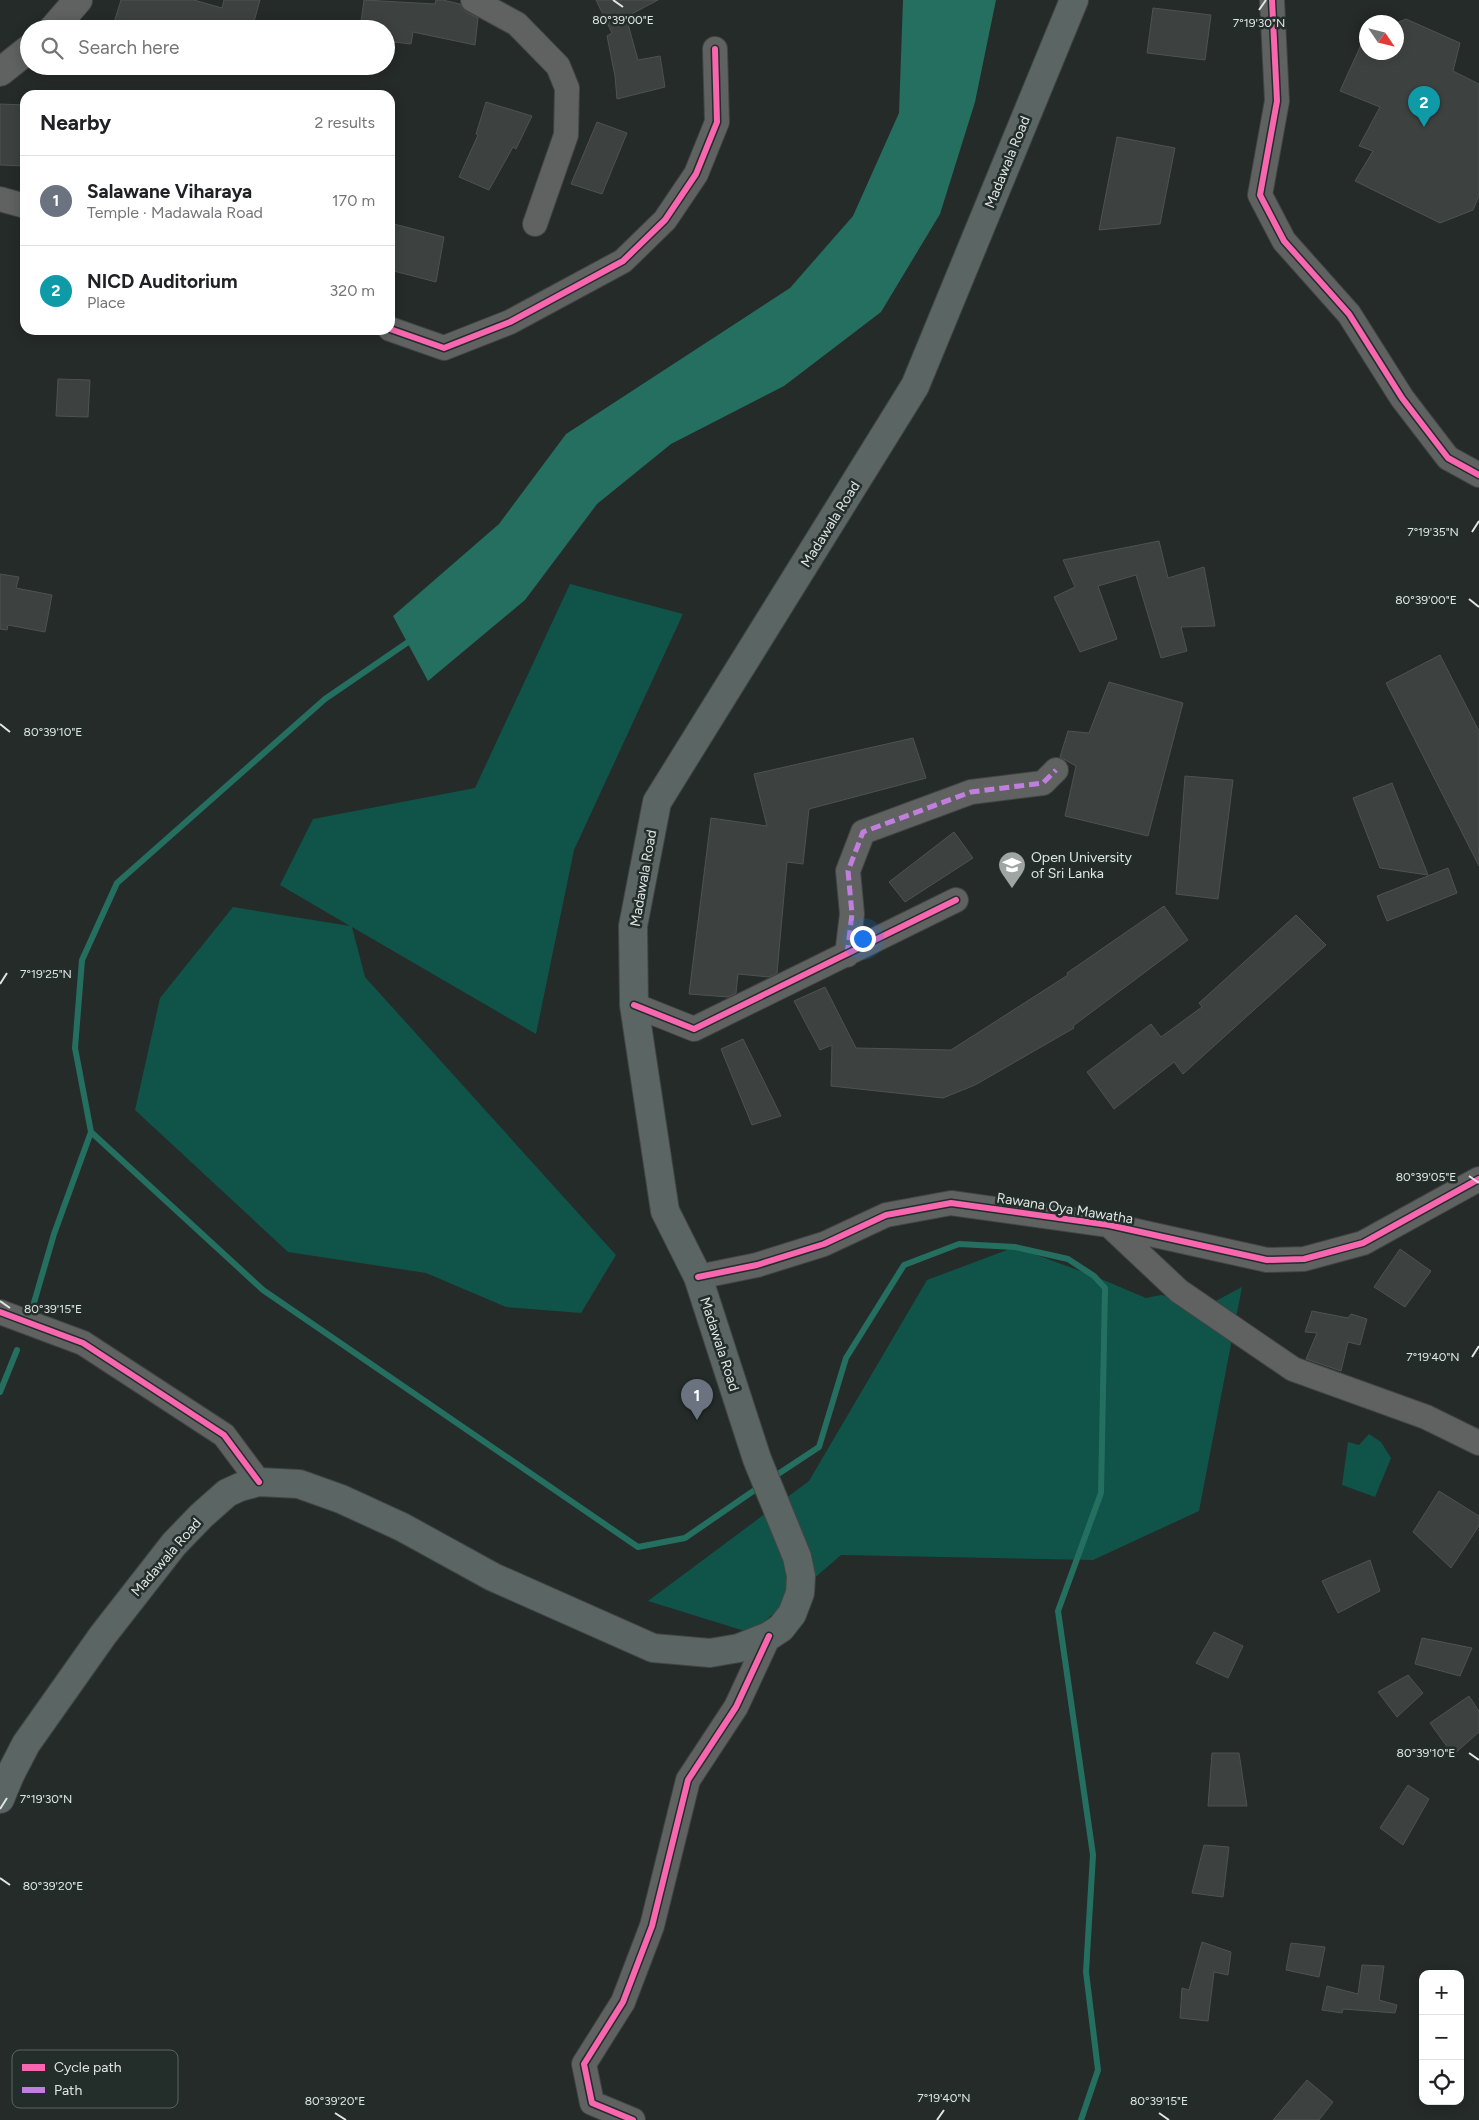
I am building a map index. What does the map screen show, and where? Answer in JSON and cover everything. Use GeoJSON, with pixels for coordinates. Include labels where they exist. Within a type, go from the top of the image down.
{"type":"FeatureCollection","features":[{"type":"Feature","properties":{"kind":"main road","name":"Madawala Road"},"geometry":{"type":"LineString","coordinates":[[0,1799],[26,1744],[103,1634],[169,1550],[201,1516],[227,1493],[259,1482],[298,1484],[342,1498],[492,1577],[653,1648],[710,1653],[739,1648],[769,1636],[782,1628],[792,1614],[800,1593],[801,1576],[797,1557],[757,1459],[698,1277],[665,1210],[634,1005],[633,926],[657,802],[915,386],[1074,0]]}},
{"type":"Feature","properties":{"kind":"street"},"geometry":{"type":"LineString","coordinates":[[61,20],[78,0]]}},
{"type":"Feature","properties":{"kind":"street"},"geometry":{"type":"LineString","coordinates":[[473,0],[517,24],[558,66],[567,88],[566,136],[534,224]]}},
{"type":"Feature","properties":{"kind":"street"},"geometry":{"type":"LineString","coordinates":[[1272,0],[1277,101],[1260,196],[1284,241],[1349,314],[1402,398],[1448,458],[1479,476]]}},
{"type":"Feature","properties":{"kind":"street"},"geometry":{"type":"LineString","coordinates":[[395,330],[444,348],[510,322],[623,261],[665,220],[696,174],[717,122],[715,49]]}},
{"type":"Feature","properties":{"kind":"street"},"geometry":{"type":"LineString","coordinates":[[0,72],[20,56]]}},
{"type":"Feature","properties":{"kind":"street"},"geometry":{"type":"LineString","coordinates":[[0,199],[20,205]]}},
{"type":"Feature","properties":{"kind":"street"},"geometry":{"type":"LineString","coordinates":[[847,955],[852,914],[848,871],[862,832],[970,792],[1043,783],[1056,770]]}},
{"type":"Feature","properties":{"kind":"street"},"geometry":{"type":"LineString","coordinates":[[634,1005],[694,1029],[956,900]]}},
{"type":"Feature","properties":{"kind":"street","name":"Rawana Oya Mawatha"},"geometry":{"type":"LineString","coordinates":[[698,1277],[757,1265],[824,1244],[886,1215],[951,1203],[1109,1225],[1267,1260],[1304,1259],[1363,1243],[1479,1179]]}},
{"type":"Feature","properties":{"kind":"street"},"geometry":{"type":"LineString","coordinates":[[1109,1225],[1179,1291],[1293,1369],[1426,1417],[1479,1443]]}},
{"type":"Feature","properties":{"kind":"street"},"geometry":{"type":"LineString","coordinates":[[0,1312],[83,1343],[224,1435],[259,1482]]}},
{"type":"Feature","properties":{"kind":"street"},"geometry":{"type":"LineString","coordinates":[[633,2120],[592,2103],[584,2064],[623,2002],[652,1926],[688,1780],[736,1707],[769,1636]]}},
{"type":"Feature","properties":{"kind":"shaded area"},"geometry":{"type":"Polygon","coordinates":[[[903,0],[996,0],[975,102],[940,214],[881,312],[784,386],[671,444],[597,504],[525,600],[428,681],[393,616],[499,524],[566,434],[790,288],[853,216],[899,113],[903,0]]]}},
{"type":"Feature","properties":{"kind":"shaded area"},"geometry":{"type":"Polygon","coordinates":[[[570,584],[683,614],[574,850],[536,1034],[352,927],[365,977],[616,1255],[581,1313],[506,1307],[426,1273],[288,1252],[135,1110],[160,998],[233,907],[350,926],[280,885],[313,819],[475,788],[570,584]]]}},
{"type":"Feature","properties":{"kind":"shaded area"},"geometry":{"type":"Polygon","coordinates":[[[1015,1247],[1094,1276],[1146,1298],[1161,1295],[1210,1304],[1242,1287],[1199,1511],[1093,1560],[841,1555],[751,1633],[648,1601],[809,1481],[927,1280],[1015,1247]]]}},
{"type":"Feature","properties":{"kind":"shaded area"},"geometry":{"type":"Polygon","coordinates":[[[1369,1434],[1381,1442],[1391,1458],[1375,1497],[1342,1485],[1348,1442],[1359,1445],[1369,1434]]]}},
{"type":"Feature","properties":{"kind":"building"},"geometry":{"type":"Polygon","coordinates":[[[121,0],[194,0],[222,8],[224,0],[260,0],[254,20],[115,20],[121,0]]]}},
{"type":"Feature","properties":{"kind":"building"},"geometry":{"type":"Polygon","coordinates":[[[364,0],[435,4],[436,0],[443,0],[460,4],[466,12],[478,18],[475,45],[413,32],[411,44],[395,42],[395,20],[361,20],[364,0]]]}},
{"type":"Feature","properties":{"kind":"building"},"geometry":{"type":"Polygon","coordinates":[[[596,0],[658,0],[626,17],[638,60],[660,56],[665,87],[617,99],[615,76],[607,36],[612,33],[596,0]]]}},
{"type":"Feature","properties":{"kind":"building"},"geometry":{"type":"Polygon","coordinates":[[[1153,8],[1211,15],[1205,60],[1147,53],[1153,8]]]}},
{"type":"Feature","properties":{"kind":"building"},"geometry":{"type":"Polygon","coordinates":[[[1406,19],[1460,43],[1453,71],[1479,84],[1479,196],[1473,210],[1440,223],[1355,181],[1373,151],[1359,146],[1380,107],[1340,91],[1359,49],[1359,60],[1404,60],[1404,20],[1406,19]]]}},
{"type":"Feature","properties":{"kind":"building"},"geometry":{"type":"Polygon","coordinates":[[[486,102],[532,116],[516,149],[513,147],[489,190],[459,177],[478,135],[476,134],[486,102]]]}},
{"type":"Feature","properties":{"kind":"building"},"geometry":{"type":"Polygon","coordinates":[[[0,104],[20,105],[20,166],[0,165],[0,104]]]}},
{"type":"Feature","properties":{"kind":"building"},"geometry":{"type":"Polygon","coordinates":[[[597,122],[627,133],[602,194],[571,184],[597,122]]]}},
{"type":"Feature","properties":{"kind":"building"},"geometry":{"type":"Polygon","coordinates":[[[1117,137],[1175,148],[1160,224],[1099,230],[1117,137]]]}},
{"type":"Feature","properties":{"kind":"building"},"geometry":{"type":"Polygon","coordinates":[[[395,224],[444,237],[436,282],[395,271],[395,224]]]}},
{"type":"Feature","properties":{"kind":"building"},"geometry":{"type":"Polygon","coordinates":[[[58,379],[90,380],[88,417],[56,416],[58,379]]]}},
{"type":"Feature","properties":{"kind":"building"},"geometry":{"type":"Polygon","coordinates":[[[1159,541],[1168,578],[1204,567],[1215,626],[1181,627],[1187,651],[1161,658],[1136,575],[1098,586],[1117,639],[1080,652],[1054,597],[1075,587],[1063,560],[1159,541]]]}},
{"type":"Feature","properties":{"kind":"building"},"geometry":{"type":"Polygon","coordinates":[[[0,574],[19,577],[16,588],[52,595],[45,632],[8,625],[7,630],[0,629],[0,574]]]}},
{"type":"Feature","properties":{"kind":"building"},"geometry":{"type":"Polygon","coordinates":[[[1440,655],[1479,731],[1479,866],[1386,683],[1440,655]]]}},
{"type":"Feature","properties":{"kind":"building"},"geometry":{"type":"Polygon","coordinates":[[[1109,682],[1183,703],[1148,836],[1065,816],[1076,766],[1060,757],[1068,731],[1089,733],[1109,682]]]}},
{"type":"Feature","properties":{"kind":"building"},"geometry":{"type":"Polygon","coordinates":[[[913,738],[926,778],[809,809],[803,864],[787,862],[777,973],[769,977],[738,974],[736,993],[728,997],[689,994],[711,818],[767,826],[754,774],[913,738]]]}},
{"type":"Feature","properties":{"kind":"building"},"geometry":{"type":"Polygon","coordinates":[[[1185,776],[1233,780],[1218,899],[1176,894],[1185,776]]]}},
{"type":"Feature","properties":{"kind":"building"},"geometry":{"type":"Polygon","coordinates":[[[1392,783],[1428,875],[1380,868],[1353,798],[1392,783]]]}},
{"type":"Feature","properties":{"kind":"building"},"geometry":{"type":"Polygon","coordinates":[[[954,832],[973,858],[905,902],[889,882],[954,832]]]}},
{"type":"Feature","properties":{"kind":"building"},"geometry":{"type":"Polygon","coordinates":[[[1448,868],[1457,893],[1387,921],[1377,896],[1448,868]]]}},
{"type":"Feature","properties":{"kind":"building"},"geometry":{"type":"Polygon","coordinates":[[[1164,906],[1188,940],[1073,1026],[1074,1028],[975,1085],[943,1098],[831,1086],[832,1045],[820,1050],[794,1001],[825,987],[856,1048],[951,1050],[1068,975],[1067,973],[1164,906]]]}},
{"type":"Feature","properties":{"kind":"building"},"geometry":{"type":"Polygon","coordinates":[[[1296,915],[1326,945],[1183,1074],[1174,1062],[1114,1109],[1087,1072],[1151,1024],[1161,1037],[1202,1007],[1199,1003],[1296,915]]]}},
{"type":"Feature","properties":{"kind":"building"},"geometry":{"type":"Polygon","coordinates":[[[743,1039],[781,1116],[752,1125],[721,1049],[743,1039]]]}},
{"type":"Feature","properties":{"kind":"building"},"geometry":{"type":"Polygon","coordinates":[[[1400,1249],[1431,1271],[1405,1307],[1374,1287],[1400,1249]]]}},
{"type":"Feature","properties":{"kind":"building"},"geometry":{"type":"Polygon","coordinates":[[[1312,1311],[1348,1318],[1351,1314],[1367,1319],[1360,1345],[1348,1342],[1341,1371],[1306,1359],[1317,1333],[1305,1332],[1312,1311]]]}},
{"type":"Feature","properties":{"kind":"building"},"geometry":{"type":"Polygon","coordinates":[[[1439,1491],[1479,1516],[1479,1526],[1451,1568],[1413,1532],[1439,1491]]]}},
{"type":"Feature","properties":{"kind":"building"},"geometry":{"type":"Polygon","coordinates":[[[1370,1560],[1380,1591],[1338,1613],[1322,1581],[1370,1560]]]}},
{"type":"Feature","properties":{"kind":"building"},"geometry":{"type":"Polygon","coordinates":[[[1214,1632],[1243,1646],[1228,1678],[1196,1663],[1214,1632]]]}},
{"type":"Feature","properties":{"kind":"building"},"geometry":{"type":"Polygon","coordinates":[[[1422,1638],[1472,1648],[1460,1676],[1415,1664],[1422,1638]]]}},
{"type":"Feature","properties":{"kind":"building"},"geometry":{"type":"Polygon","coordinates":[[[1408,1675],[1423,1693],[1397,1717],[1378,1692],[1408,1675]]]}},
{"type":"Feature","properties":{"kind":"building"},"geometry":{"type":"Polygon","coordinates":[[[1469,1696],[1479,1711],[1479,1732],[1453,1755],[1430,1723],[1469,1696]]]}},
{"type":"Feature","properties":{"kind":"building"},"geometry":{"type":"Polygon","coordinates":[[[1212,1753],[1239,1753],[1247,1806],[1208,1806],[1212,1753]]]}},
{"type":"Feature","properties":{"kind":"building"},"geometry":{"type":"Polygon","coordinates":[[[1408,1785],[1429,1799],[1403,1845],[1380,1828],[1408,1785]]]}},
{"type":"Feature","properties":{"kind":"building"},"geometry":{"type":"Polygon","coordinates":[[[1204,1845],[1229,1847],[1223,1897],[1192,1893],[1204,1845]]]}},
{"type":"Feature","properties":{"kind":"building"},"geometry":{"type":"Polygon","coordinates":[[[1202,1942],[1231,1952],[1228,1975],[1214,1972],[1208,2021],[1180,2018],[1182,1988],[1189,1990],[1202,1942]]]}},
{"type":"Feature","properties":{"kind":"building"},"geometry":{"type":"Polygon","coordinates":[[[1291,1943],[1325,1947],[1319,1977],[1286,1970],[1291,1943]]]}},
{"type":"Feature","properties":{"kind":"building"},"geometry":{"type":"Polygon","coordinates":[[[1362,1965],[1384,1966],[1379,2000],[1397,2005],[1395,2013],[1343,2009],[1342,2013],[1322,2010],[1327,1986],[1358,1994],[1362,1965]]]}},
{"type":"Feature","properties":{"kind":"building"},"geometry":{"type":"Polygon","coordinates":[[[1307,2080],[1333,2102],[1319,2120],[1273,2120],[1307,2080]]]}},
{"type":"Feature","properties":{"kind":"waterway"},"geometry":{"type":"LineString","coordinates":[[414,638],[325,699],[117,883],[82,960],[75,1048],[91,1132],[263,1290],[638,1547],[685,1538],[762,1485]]}},
{"type":"Feature","properties":{"kind":"waterway"},"geometry":{"type":"LineString","coordinates":[[33,1306],[54,1234],[91,1132]]}},
{"type":"Feature","properties":{"kind":"waterway"},"geometry":{"type":"LineString","coordinates":[[772,1478],[819,1447],[846,1358],[904,1265],[959,1244],[1015,1247],[1068,1259],[1094,1276],[1105,1288],[1101,1493],[1058,1611],[1093,1855],[1086,1972],[1098,2070],[1081,2120]]}},
{"type":"Feature","properties":{"kind":"waterway"},"geometry":{"type":"LineString","coordinates":[[0,1392],[17,1350]]}},
{"type":"Feature","properties":{"kind":"marked path"},"geometry":{"type":"LineString","coordinates":[[847,955],[852,914],[848,871],[863,832],[971,792],[1043,783],[1056,770]]}},
{"type":"Feature","properties":{"kind":"cycle path"},"geometry":{"type":"LineString","coordinates":[[1272,0],[1277,101],[1260,195],[1284,241],[1349,314],[1402,398],[1448,458],[1479,475]]}},
{"type":"Feature","properties":{"kind":"cycle path"},"geometry":{"type":"LineString","coordinates":[[395,331],[444,348],[510,322],[623,261],[665,220],[696,174],[717,122],[715,49]]}},
{"type":"Feature","properties":{"kind":"cycle path"},"geometry":{"type":"LineString","coordinates":[[634,1005],[694,1029],[956,900]]}},
{"type":"Feature","properties":{"kind":"cycle path"},"geometry":{"type":"LineString","coordinates":[[698,1277],[757,1265],[824,1244],[886,1215],[951,1203],[1109,1225],[1267,1260],[1304,1259],[1363,1243],[1479,1179]]}},
{"type":"Feature","properties":{"kind":"cycle path"},"geometry":{"type":"LineString","coordinates":[[0,1312],[83,1343],[224,1435],[259,1482]]}},
{"type":"Feature","properties":{"kind":"cycle path"},"geometry":{"type":"LineString","coordinates":[[633,2120],[592,2103],[584,2064],[623,2002],[652,1926],[688,1780],[736,1707],[769,1636]]}},
{"type":"Feature","properties":{"kind":"place","name":"NICD Auditorium"},"geometry":{"type":"Point","coordinates":[1424,127]}},
{"type":"Feature","properties":{"kind":"place","name":"Open University of Sri Lanka"},"geometry":{"type":"Point","coordinates":[1012,889]}},
{"type":"Feature","properties":{"kind":"place","name":"Salawane Viharaya"},"geometry":{"type":"Point","coordinates":[697,1420]}}]}
